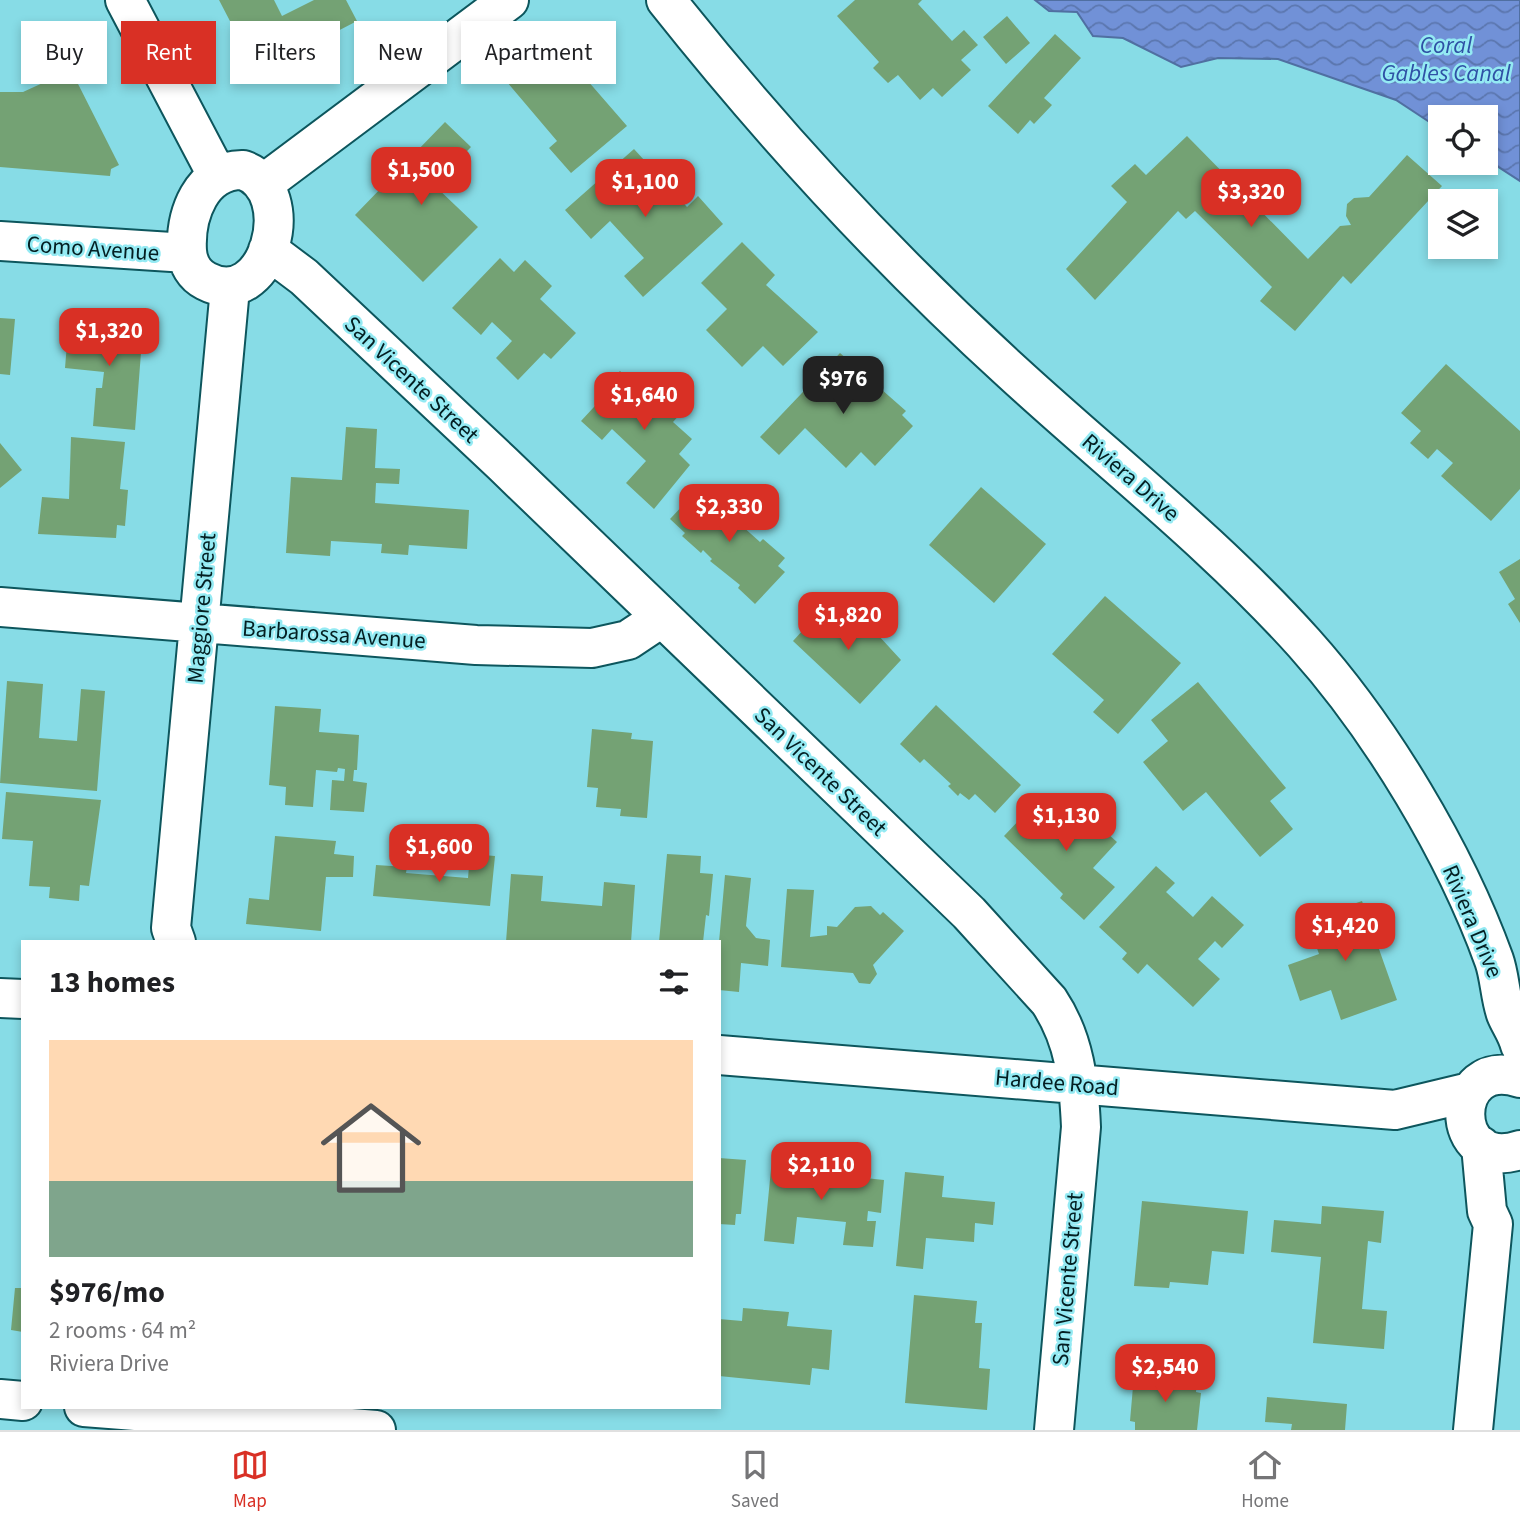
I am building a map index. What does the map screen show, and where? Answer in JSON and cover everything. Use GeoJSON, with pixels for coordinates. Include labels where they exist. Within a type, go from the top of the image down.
{"type":"FeatureCollection","features":[{"type":"Feature","properties":{"kind":"street"},"geometry":{"type":"LineString","coordinates":[[125,0],[217,175]]}},
{"type":"Feature","properties":{"kind":"street"},"geometry":{"type":"LineString","coordinates":[[264,184],[509,0]]}},
{"type":"Feature","properties":{"kind":"street","name":"Riviera Drive"},"geometry":{"type":"LineString","coordinates":[[666,0],[740,89],[887,248],[1014,373],[1203,542],[1283,621],[1337,682],[1382,743],[1451,867],[1493,956],[1513,1030],[1498,1031],[1492,1083],[1464,1111],[1468,1130],[1477,1143]]}},
{"type":"Feature","properties":{"kind":"street"},"geometry":{"type":"LineString","coordinates":[[243,170],[252,173],[264,184],[271,203],[274,225],[268,250],[251,278],[230,288],[202,279],[194,273],[187,253],[189,222],[205,185],[217,175],[243,170]]}},
{"type":"Feature","properties":{"kind":"street","name":"Como Avenue"},"geometry":{"type":"LineString","coordinates":[[0,241],[187,253]]}},
{"type":"Feature","properties":{"kind":"street","name":"San Vicente Street"},"geometry":{"type":"LineString","coordinates":[[268,250],[347,317],[969,913],[1037,984],[1062,1023],[1080,1083],[1082,1127],[1054,1430]]}},
{"type":"Feature","properties":{"kind":"street","name":"Maggiore Street"},"geometry":{"type":"LineString","coordinates":[[170,937],[230,288]]}},
{"type":"Feature","properties":{"kind":"street","name":"Barbarossa Avenue"},"geometry":{"type":"LineString","coordinates":[[0,607],[476,645],[592,648],[628,640],[661,618]]}},
{"type":"Feature","properties":{"kind":"street"},"geometry":{"type":"LineString","coordinates":[[0,998],[21,999]]}},
{"type":"Feature","properties":{"kind":"street","name":"Hardee Road"},"geometry":{"type":"LineString","coordinates":[[721,1055],[1395,1110],[1492,1083]]}},
{"type":"Feature","properties":{"kind":"street","name":"Hardee Road"},"geometry":{"type":"LineString","coordinates":[[1395,1110],[1410,1119],[1447,1128],[1501,1153],[1520,1151]]}},
{"type":"Feature","properties":{"kind":"street"},"geometry":{"type":"LineString","coordinates":[[1474,1430],[1493,1224],[1487,1211],[1477,1143]]}},
{"type":"Feature","properties":{"kind":"street"},"geometry":{"type":"LineString","coordinates":[[1493,1224],[1503,1213],[1508,1179],[1520,1151]]}},
{"type":"Feature","properties":{"kind":"street"},"geometry":{"type":"LineString","coordinates":[[0,1399],[21,1401]]}},
{"type":"Feature","properties":{"kind":"street"},"geometry":{"type":"LineString","coordinates":[[94,1409],[129,1416],[376,1430]]}},
{"type":"Feature","properties":{"kind":"water","name":"Coral Gables Canal"},"geometry":{"type":"Polygon","coordinates":[[[1035,0],[1520,0],[1520,181],[1498,167],[1498,105],[1428,105],[1428,121],[1396,100],[1278,59],[1218,58],[1181,67],[1123,38],[1093,36],[1077,12],[1049,11],[1035,0]]]}},
{"type":"Feature","properties":{"kind":"building"},"geometry":{"type":"Polygon","coordinates":[[[219,0],[274,0],[282,16],[314,0],[346,0],[357,21],[340,30],[340,21],[230,21],[219,0]]]}},
{"type":"Feature","properties":{"kind":"building"},"geometry":{"type":"Polygon","coordinates":[[[855,0],[922,0],[918,4],[952,41],[964,30],[978,45],[961,60],[971,70],[942,97],[933,88],[920,100],[898,75],[888,83],[873,68],[879,62],[837,16],[855,0]]]}},
{"type":"Feature","properties":{"kind":"building"},"geometry":{"type":"Polygon","coordinates":[[[1007,16],[1030,43],[1006,64],[983,37],[1007,16]]]}},
{"type":"Feature","properties":{"kind":"building"},"geometry":{"type":"Polygon","coordinates":[[[1055,34],[1081,58],[1044,98],[1052,105],[1034,124],[1030,120],[1018,134],[988,106],[1055,34]]]}},
{"type":"Feature","properties":{"kind":"building"},"geometry":{"type":"Polygon","coordinates":[[[40,84],[78,84],[119,165],[111,169],[110,176],[0,167],[0,92],[23,92],[40,84]]]}},
{"type":"Feature","properties":{"kind":"building"},"geometry":{"type":"Polygon","coordinates":[[[509,84],[590,84],[627,126],[571,173],[549,148],[557,141],[509,84]]]}},
{"type":"Feature","properties":{"kind":"building"},"geometry":{"type":"Polygon","coordinates":[[[445,122],[471,147],[434,185],[478,227],[423,282],[355,215],[445,122]]]}},
{"type":"Feature","properties":{"kind":"building"},"geometry":{"type":"Polygon","coordinates":[[[1187,136],[1308,259],[1340,226],[1351,225],[1346,216],[1347,204],[1354,198],[1369,197],[1407,155],[1442,186],[1439,189],[1428,189],[1428,201],[1351,284],[1343,276],[1295,331],[1260,301],[1272,287],[1195,211],[1186,219],[1178,211],[1095,300],[1066,269],[1127,202],[1111,186],[1135,164],[1146,175],[1187,136]]]}},
{"type":"Feature","properties":{"kind":"building"},"geometry":{"type":"Polygon","coordinates":[[[634,149],[687,207],[698,196],[723,224],[643,297],[624,276],[644,258],[610,221],[591,239],[565,210],[634,149]]]}},
{"type":"Feature","properties":{"kind":"building"},"geometry":{"type":"Polygon","coordinates":[[[742,242],[775,275],[766,285],[818,332],[783,366],[763,346],[742,367],[706,330],[727,309],[701,283],[742,242]]]}},
{"type":"Feature","properties":{"kind":"building"},"geometry":{"type":"Polygon","coordinates":[[[500,258],[514,272],[525,260],[552,286],[540,299],[576,333],[551,359],[544,353],[518,380],[496,358],[512,341],[492,322],[481,335],[452,308],[500,258]]]}},
{"type":"Feature","properties":{"kind":"building"},"geometry":{"type":"Polygon","coordinates":[[[0,318],[15,319],[10,375],[0,374],[0,318]]]}},
{"type":"Feature","properties":{"kind":"building"},"geometry":{"type":"Polygon","coordinates":[[[69,319],[108,323],[107,330],[118,331],[118,325],[143,327],[135,430],[93,426],[96,388],[102,388],[104,372],[65,368],[69,319]]]}},
{"type":"Feature","properties":{"kind":"building"},"geometry":{"type":"Polygon","coordinates":[[[840,353],[906,411],[902,415],[913,426],[875,466],[861,452],[846,468],[805,428],[779,455],[760,437],[840,353]]]}},
{"type":"Feature","properties":{"kind":"building"},"geometry":{"type":"Polygon","coordinates":[[[1446,364],[1520,431],[1520,489],[1491,521],[1441,476],[1453,463],[1437,449],[1428,459],[1410,443],[1421,431],[1401,413],[1446,364]]]}},
{"type":"Feature","properties":{"kind":"building"},"geometry":{"type":"Polygon","coordinates":[[[620,371],[633,383],[642,372],[683,411],[673,422],[692,439],[679,454],[690,465],[654,509],[626,483],[646,461],[612,429],[602,440],[581,421],[606,394],[601,390],[620,371]]]}},
{"type":"Feature","properties":{"kind":"building"},"geometry":{"type":"Polygon","coordinates":[[[346,427],[377,429],[375,468],[400,469],[399,484],[376,483],[375,503],[469,510],[467,549],[409,545],[408,555],[381,553],[382,544],[331,541],[330,556],[286,553],[291,477],[342,480],[346,427]]]}},
{"type":"Feature","properties":{"kind":"building"},"geometry":{"type":"Polygon","coordinates":[[[71,437],[125,442],[120,489],[128,490],[125,526],[117,525],[116,538],[38,534],[42,497],[69,499],[71,437]]]}},
{"type":"Feature","properties":{"kind":"building"},"geometry":{"type":"Polygon","coordinates":[[[0,443],[22,470],[0,488],[0,443]]]}},
{"type":"Feature","properties":{"kind":"building"},"geometry":{"type":"Polygon","coordinates":[[[703,484],[725,504],[722,508],[760,542],[763,539],[785,558],[778,566],[785,572],[755,604],[738,588],[740,585],[710,561],[712,559],[703,550],[701,553],[682,536],[685,533],[670,519],[703,484]]]}},
{"type":"Feature","properties":{"kind":"building"},"geometry":{"type":"Polygon","coordinates":[[[981,487],[1046,544],[994,603],[929,545],[981,487]]]}},
{"type":"Feature","properties":{"kind":"building"},"geometry":{"type":"Polygon","coordinates":[[[1520,559],[1520,623],[1508,604],[1515,599],[1499,572],[1520,559]]]}},
{"type":"Feature","properties":{"kind":"building"},"geometry":{"type":"Polygon","coordinates":[[[1105,596],[1181,663],[1118,734],[1093,712],[1104,700],[1052,654],[1105,596]]]}},
{"type":"Feature","properties":{"kind":"building"},"geometry":{"type":"Polygon","coordinates":[[[825,606],[844,624],[856,611],[901,660],[860,704],[793,641],[825,606]]]}},
{"type":"Feature","properties":{"kind":"building"},"geometry":{"type":"Polygon","coordinates":[[[7,681],[43,684],[39,738],[77,741],[81,689],[105,691],[97,791],[0,783],[7,681]]]}},
{"type":"Feature","properties":{"kind":"building"},"geometry":{"type":"Polygon","coordinates":[[[1198,682],[1286,788],[1270,801],[1293,829],[1260,857],[1206,792],[1183,811],[1143,762],[1168,741],[1151,720],[1198,682]]]}},
{"type":"Feature","properties":{"kind":"building"},"geometry":{"type":"Polygon","coordinates":[[[936,705],[1021,785],[995,813],[975,794],[969,800],[960,793],[958,796],[948,786],[951,784],[924,759],[920,763],[900,744],[936,705]]]}},
{"type":"Feature","properties":{"kind":"building"},"geometry":{"type":"Polygon","coordinates":[[[275,706],[321,709],[319,732],[359,735],[357,770],[354,770],[353,781],[367,783],[364,812],[330,810],[332,780],[344,781],[345,769],[338,768],[337,772],[316,770],[313,807],[285,805],[286,787],[269,785],[275,706]]]}},
{"type":"Feature","properties":{"kind":"building"},"geometry":{"type":"Polygon","coordinates":[[[592,729],[632,733],[631,739],[653,741],[647,818],[620,816],[621,809],[596,807],[598,788],[587,787],[592,729]]]}},
{"type":"Feature","properties":{"kind":"building"},"geometry":{"type":"Polygon","coordinates":[[[6,792],[101,800],[89,886],[80,885],[79,901],[49,898],[50,887],[29,886],[33,841],[2,839],[6,792]]]}},
{"type":"Feature","properties":{"kind":"building"},"geometry":{"type":"Polygon","coordinates":[[[1069,799],[1117,842],[1093,868],[1115,887],[1084,920],[1060,898],[1063,894],[1004,836],[1037,801],[1054,816],[1069,799]]]}},
{"type":"Feature","properties":{"kind":"building"},"geometry":{"type":"Polygon","coordinates":[[[275,836],[336,841],[334,854],[354,856],[353,877],[326,877],[321,931],[246,924],[249,898],[269,900],[275,836]]]}},
{"type":"Feature","properties":{"kind":"building"},"geometry":{"type":"Polygon","coordinates":[[[470,854],[495,856],[490,906],[373,896],[376,865],[407,867],[406,873],[468,878],[470,854]]]}},
{"type":"Feature","properties":{"kind":"building"},"geometry":{"type":"Polygon","coordinates":[[[667,854],[701,856],[700,873],[713,874],[709,916],[706,915],[703,940],[659,940],[667,854]]]}},
{"type":"Feature","properties":{"kind":"building"},"geometry":{"type":"Polygon","coordinates":[[[1156,866],[1175,883],[1166,892],[1193,917],[1212,896],[1244,925],[1222,948],[1215,941],[1198,959],[1220,979],[1193,1007],[1147,964],[1138,974],[1122,959],[1127,953],[1099,927],[1156,866]]]}},
{"type":"Feature","properties":{"kind":"building"},"geometry":{"type":"Polygon","coordinates":[[[511,874],[543,876],[541,901],[602,906],[604,882],[635,885],[631,940],[506,940],[511,874]]]}},
{"type":"Feature","properties":{"kind":"building"},"geometry":{"type":"Polygon","coordinates":[[[725,875],[751,878],[746,926],[756,938],[770,940],[768,966],[741,963],[739,992],[721,990],[719,940],[725,875]]]}},
{"type":"Feature","properties":{"kind":"building"},"geometry":{"type":"Polygon","coordinates":[[[787,889],[814,890],[810,937],[827,935],[827,926],[837,927],[855,907],[871,906],[880,915],[883,912],[904,931],[873,965],[877,974],[870,984],[859,983],[853,973],[781,967],[787,889]]]}},
{"type":"Feature","properties":{"kind":"building"},"geometry":{"type":"Polygon","coordinates":[[[1362,901],[1397,1000],[1341,1020],[1331,990],[1300,1001],[1288,965],[1319,954],[1307,920],[1362,901]]]}},
{"type":"Feature","properties":{"kind":"building"},"geometry":{"type":"Polygon","coordinates":[[[721,1158],[746,1160],[741,1214],[736,1214],[735,1225],[721,1224],[721,1158]]]}},
{"type":"Feature","properties":{"kind":"building"},"geometry":{"type":"Polygon","coordinates":[[[772,1159],[793,1161],[802,1165],[801,1168],[828,1171],[828,1174],[884,1180],[881,1213],[868,1211],[867,1221],[876,1221],[873,1247],[843,1245],[846,1222],[797,1217],[794,1244],[764,1241],[772,1159]]]}},
{"type":"Feature","properties":{"kind":"building"},"geometry":{"type":"Polygon","coordinates":[[[905,1172],[944,1176],[942,1197],[995,1202],[993,1225],[975,1223],[974,1242],[926,1238],[923,1269],[896,1266],[905,1172]]]}},
{"type":"Feature","properties":{"kind":"building"},"geometry":{"type":"Polygon","coordinates":[[[1142,1201],[1248,1211],[1244,1254],[1212,1251],[1208,1285],[1170,1282],[1169,1288],[1134,1286],[1142,1201]]]}},
{"type":"Feature","properties":{"kind":"building"},"geometry":{"type":"Polygon","coordinates":[[[1322,1206],[1384,1211],[1381,1243],[1368,1241],[1362,1309],[1387,1311],[1384,1349],[1313,1343],[1321,1257],[1271,1252],[1274,1220],[1321,1224],[1322,1206]]]}},
{"type":"Feature","properties":{"kind":"building"},"geometry":{"type":"Polygon","coordinates":[[[15,1288],[21,1288],[21,1332],[11,1330],[15,1288]]]}},
{"type":"Feature","properties":{"kind":"building"},"geometry":{"type":"Polygon","coordinates":[[[914,1295],[977,1301],[975,1323],[982,1323],[979,1368],[990,1369],[987,1410],[905,1403],[914,1295]]]}},
{"type":"Feature","properties":{"kind":"building"},"geometry":{"type":"Polygon","coordinates":[[[743,1308],[789,1312],[787,1326],[832,1330],[829,1370],[812,1368],[810,1385],[721,1376],[721,1319],[742,1321],[743,1308]]]}},
{"type":"Feature","properties":{"kind":"building"},"geometry":{"type":"Polygon","coordinates":[[[1134,1375],[1197,1380],[1196,1392],[1201,1393],[1197,1430],[1135,1430],[1135,1422],[1130,1421],[1134,1375]]]}},
{"type":"Feature","properties":{"kind":"building"},"geometry":{"type":"Polygon","coordinates":[[[1267,1397],[1347,1404],[1345,1430],[1291,1430],[1292,1424],[1265,1422],[1267,1397]]]}}]}
